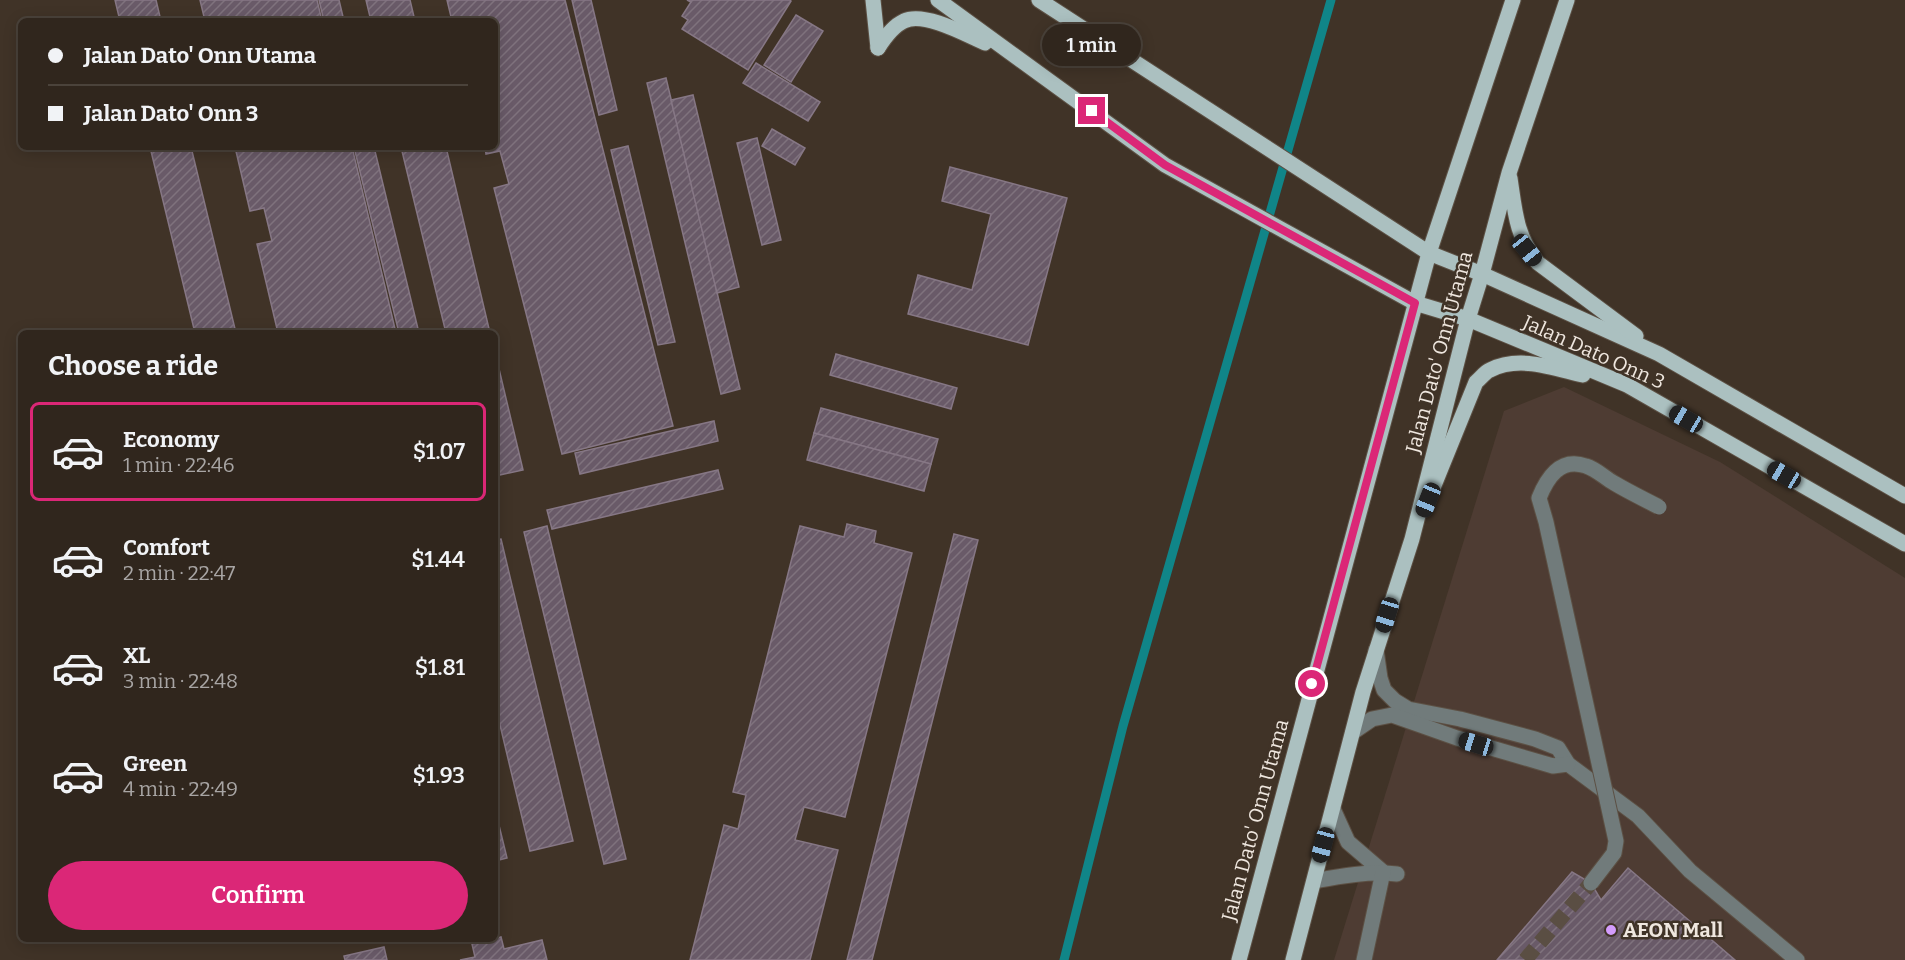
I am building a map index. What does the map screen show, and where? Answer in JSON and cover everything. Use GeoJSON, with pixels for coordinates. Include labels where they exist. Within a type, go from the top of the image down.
{"type":"FeatureCollection","features":[{"type":"Feature","properties":{"kind":"main road"},"geometry":{"type":"LineString","coordinates":[[873,0],[878,48],[890,31],[906,20],[928,20],[949,26],[1018,58]]}},
{"type":"Feature","properties":{"kind":"main road"},"geometry":{"type":"LineString","coordinates":[[938,0],[1018,58]]}},
{"type":"Feature","properties":{"kind":"main road","name":"Jalan Dato Onn 3"},"geometry":{"type":"LineString","coordinates":[[1039,0],[1429,253],[1482,274],[1659,354],[1905,496]]}},
{"type":"Feature","properties":{"kind":"main road","name":"Jalan Dato' Onn Utama"},"geometry":{"type":"LineString","coordinates":[[1239,960],[1429,253],[1513,0]]}},
{"type":"Feature","properties":{"kind":"main road","name":"Jalan Dato' Onn Utama"},"geometry":{"type":"LineString","coordinates":[[1293,960],[1376,650],[1412,539],[1468,320],[1509,172],[1567,0]]}},
{"type":"Feature","properties":{"kind":"main road","name":"Jalan Dato Onn 3"},"geometry":{"type":"LineString","coordinates":[[1018,58],[1165,165],[1415,303],[1468,320],[1627,385],[1905,544]]}},
{"type":"Feature","properties":{"kind":"main road"},"geometry":{"type":"LineString","coordinates":[[1509,172],[1521,236],[1527,250],[1538,263],[1659,354]]}},
{"type":"Feature","properties":{"kind":"main road"},"geometry":{"type":"LineString","coordinates":[[1412,539],[1476,382],[1488,370],[1501,365],[1530,363],[1627,385]]}},
{"type":"Feature","properties":{"kind":"lane"},"geometry":{"type":"LineString","coordinates":[[1592,882],[1614,852],[1616,841],[1549,534],[1539,498],[1549,476],[1571,463],[1587,466],[1659,507]]}},
{"type":"Feature","properties":{"kind":"lane"},"geometry":{"type":"LineString","coordinates":[[1376,650],[1384,690],[1395,701],[1408,709],[1460,719],[1535,739],[1558,748],[1568,764],[1638,816],[1690,871],[1797,960]]}},
{"type":"Feature","properties":{"kind":"lane"},"geometry":{"type":"LineString","coordinates":[[1353,732],[1372,719],[1392,716],[1553,766],[1568,764]]}},
{"type":"Feature","properties":{"kind":"lane"},"geometry":{"type":"LineString","coordinates":[[1457,738],[1460,719]]}},
{"type":"Feature","properties":{"kind":"lane"},"geometry":{"type":"LineString","coordinates":[[1333,809],[1348,842],[1390,873]]}},
{"type":"Feature","properties":{"kind":"lane"},"geometry":{"type":"LineString","coordinates":[[1314,881],[1345,875],[1390,873]]}},
{"type":"Feature","properties":{"kind":"lane"},"geometry":{"type":"LineString","coordinates":[[1364,960],[1390,873]]}},
{"type":"Feature","properties":{"kind":"shaded area"},"geometry":{"type":"Polygon","coordinates":[[[1564,387],[1720,462],[1905,578],[1905,960],[1334,960],[1504,411],[1564,387]]]}},
{"type":"Feature","properties":{"kind":"building"},"geometry":{"type":"Polygon","coordinates":[[[115,0],[156,0],[160,18],[119,18],[115,0]]]}},
{"type":"Feature","properties":{"kind":"building"},"geometry":{"type":"Polygon","coordinates":[[[200,0],[317,0],[321,18],[204,18],[200,0]]]}},
{"type":"Feature","properties":{"kind":"building"},"geometry":{"type":"Polygon","coordinates":[[[319,0],[339,0],[343,18],[323,18],[319,0]]]}},
{"type":"Feature","properties":{"kind":"building"},"geometry":{"type":"Polygon","coordinates":[[[366,0],[410,0],[414,18],[370,18],[366,0]]]}},
{"type":"Feature","properties":{"kind":"building"},"geometry":{"type":"Polygon","coordinates":[[[447,0],[565,0],[673,426],[562,454],[494,188],[509,184],[500,151],[486,154],[485,150],[498,150],[498,18],[451,18],[447,0]]]}},
{"type":"Feature","properties":{"kind":"building"},"geometry":{"type":"Polygon","coordinates":[[[572,0],[591,0],[617,110],[599,115],[572,0]]]}},
{"type":"Feature","properties":{"kind":"building"},"geometry":{"type":"Polygon","coordinates":[[[687,0],[791,1],[748,70],[682,29],[688,20],[682,16],[691,2],[687,0]]]}},
{"type":"Feature","properties":{"kind":"building"},"geometry":{"type":"Polygon","coordinates":[[[796,15],[823,31],[791,82],[764,65],[796,15]]]}},
{"type":"Feature","properties":{"kind":"building"},"geometry":{"type":"Polygon","coordinates":[[[756,63],[820,102],[808,121],[743,83],[756,63]]]}},
{"type":"Feature","properties":{"kind":"building"},"geometry":{"type":"Polygon","coordinates":[[[666,78],[740,389],[721,394],[647,83],[666,78]]]}},
{"type":"Feature","properties":{"kind":"building"},"geometry":{"type":"Polygon","coordinates":[[[693,95],[739,287],[717,293],[671,100],[693,95]]]}},
{"type":"Feature","properties":{"kind":"building"},"geometry":{"type":"Polygon","coordinates":[[[772,129],[805,148],[795,165],[762,146],[772,129]]]}},
{"type":"Feature","properties":{"kind":"building"},"geometry":{"type":"Polygon","coordinates":[[[757,138],[781,240],[762,245],[737,143],[757,138]]]}},
{"type":"Feature","properties":{"kind":"building"},"geometry":{"type":"Polygon","coordinates":[[[628,146],[675,342],[658,345],[611,150],[628,146]]]}},
{"type":"Feature","properties":{"kind":"building"},"geometry":{"type":"Polygon","coordinates":[[[151,150],[192,150],[235,330],[194,330],[151,150]]]}},
{"type":"Feature","properties":{"kind":"building"},"geometry":{"type":"Polygon","coordinates":[[[236,150],[353,150],[395,330],[277,330],[257,244],[272,241],[264,208],[250,211],[236,150]]]}},
{"type":"Feature","properties":{"kind":"building"},"geometry":{"type":"Polygon","coordinates":[[[355,150],[375,150],[418,330],[398,330],[355,150]]]}},
{"type":"Feature","properties":{"kind":"building"},"geometry":{"type":"Polygon","coordinates":[[[402,150],[447,150],[489,330],[445,330],[402,150]]]}},
{"type":"Feature","properties":{"kind":"building"},"geometry":{"type":"Polygon","coordinates":[[[950,167],[1067,198],[1028,345],[908,314],[918,275],[972,290],[991,214],[942,201],[950,167]]]}},
{"type":"Feature","properties":{"kind":"building"},"geometry":{"type":"Polygon","coordinates":[[[836,354],[957,388],[951,409],[830,375],[836,354]]]}},
{"type":"Feature","properties":{"kind":"building"},"geometry":{"type":"Polygon","coordinates":[[[498,365],[523,470],[498,475],[498,365]]]}},
{"type":"Feature","properties":{"kind":"building"},"geometry":{"type":"Polygon","coordinates":[[[821,408],[938,439],[931,464],[814,433],[821,408]]]}},
{"type":"Feature","properties":{"kind":"building"},"geometry":{"type":"Polygon","coordinates":[[[714,421],[718,441],[580,474],[575,453],[714,421]]]}},
{"type":"Feature","properties":{"kind":"building"},"geometry":{"type":"Polygon","coordinates":[[[814,433],[931,464],[924,491],[807,460],[814,433]]]}},
{"type":"Feature","properties":{"kind":"building"},"geometry":{"type":"Polygon","coordinates":[[[718,470],[723,489],[552,529],[547,510],[718,470]]]}},
{"type":"Feature","properties":{"kind":"building"},"geometry":{"type":"Polygon","coordinates":[[[847,524],[876,531],[874,543],[912,553],[845,817],[804,807],[795,840],[838,850],[810,960],[690,960],[724,825],[738,829],[746,795],[733,792],[800,526],[844,537],[847,524]]]}},
{"type":"Feature","properties":{"kind":"building"},"geometry":{"type":"Polygon","coordinates":[[[547,526],[626,859],[604,864],[524,532],[547,526]]]}},
{"type":"Feature","properties":{"kind":"building"},"geometry":{"type":"Polygon","coordinates":[[[954,534],[978,540],[872,960],[847,960],[954,534]]]}},
{"type":"Feature","properties":{"kind":"building"},"geometry":{"type":"Polygon","coordinates":[[[501,539],[573,841],[530,851],[498,717],[498,540],[501,539]]]}},
{"type":"Feature","properties":{"kind":"building"},"geometry":{"type":"Polygon","coordinates":[[[498,821],[507,858],[498,860],[498,821]]]}},
{"type":"Feature","properties":{"kind":"building","name":"AEON Mall"},"geometry":{"type":"Polygon","coordinates":[[[1628,868],[1735,960],[1497,960],[1572,872],[1591,883],[1601,900],[1628,868]]]}},
{"type":"Feature","properties":{"kind":"building"},"geometry":{"type":"Polygon","coordinates":[[[501,937],[504,949],[542,940],[547,960],[460,960],[475,957],[472,944],[498,942],[498,938],[501,937]]]}},
{"type":"Feature","properties":{"kind":"building"},"geometry":{"type":"Polygon","coordinates":[[[384,947],[387,960],[345,960],[344,956],[384,947]]]}},
{"type":"Feature","properties":{"kind":"waterway"},"geometry":{"type":"LineString","coordinates":[[1064,960],[1123,726],[1331,0]]}},
{"type":"Feature","properties":{"kind":"tunnel"},"geometry":{"type":"LineString","coordinates":[[1525,960],[1591,883]]}},
{"type":"Feature","properties":{"kind":"place","name":"AEON Mall"},"geometry":{"type":"Point","coordinates":[1611,930]}},
{"type":"Feature","properties":{"kind":"route"},"geometry":{"type":"LineString","coordinates":[[1092,111],[1165,165],[1415,303],[1312,684]]}}]}
